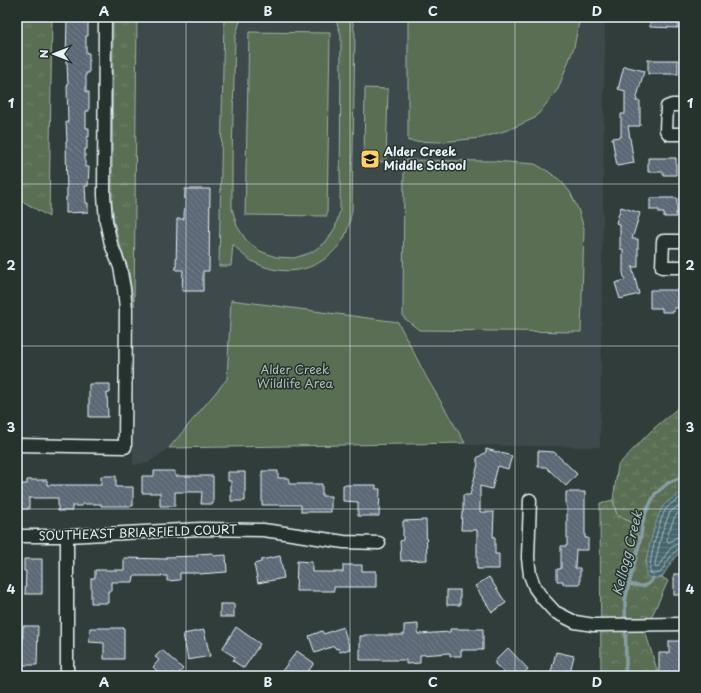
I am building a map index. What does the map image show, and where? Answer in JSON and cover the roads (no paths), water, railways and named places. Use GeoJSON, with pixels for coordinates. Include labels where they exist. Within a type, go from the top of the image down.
{"type":"FeatureCollection","features":[{"type":"Feature","properties":{"kind":"street"},"geometry":{"type":"LineString","coordinates":[[17,445],[125,447],[126,309],[120,267],[111,244],[106,221],[104,195],[105,17]]}},
{"type":"Feature","properties":{"kind":"street"},"geometry":{"type":"LineString","coordinates":[[684,105],[672,105],[667,107],[666,130],[669,134],[684,134]]}},
{"type":"Feature","properties":{"kind":"street"},"geometry":{"type":"LineString","coordinates":[[684,241],[663,241],[662,261],[662,268],[684,268]]}},
{"type":"Feature","properties":{"kind":"street"},"geometry":{"type":"LineString","coordinates":[[530,500],[528,558],[530,575],[535,588],[555,612],[574,622],[594,625],[684,624]]}},
{"type":"Feature","properties":{"kind":"street","name":"SOUTHEAST BRIARFIELD COURT"},"geometry":{"type":"LineString","coordinates":[[17,536],[67,536],[219,529],[263,530],[344,542],[379,543]]}},
{"type":"Feature","properties":{"kind":"street"},"geometry":{"type":"LineString","coordinates":[[67,536],[67,676]]}},
{"type":"Feature","properties":{"kind":"water"},"geometry":{"type":"Polygon","coordinates":[[[684,491],[684,550],[675,557],[662,577],[650,578],[647,576],[646,563],[661,510],[666,503],[684,491]]]}},
{"type":"Feature","properties":{"kind":"waterway","name":"Kellogg Creek"},"geometry":{"type":"LineString","coordinates":[[624,676],[626,665],[625,600],[640,541],[643,521],[655,494],[668,483],[684,476]]}},
{"type":"Feature","properties":{"kind":"waterway"},"geometry":{"type":"LineString","coordinates":[[629,584],[642,586],[648,584],[653,578]]}},
{"type":"Feature","properties":{"kind":"place","name":"Alder Creek Middle School"},"geometry":{"type":"Point","coordinates":[370,159]}},
{"type":"Feature","properties":{"kind":"park label","name":"Alder Creek Wildlife Area"},"geometry":{"type":"Point","coordinates":[295,377]}}]}
